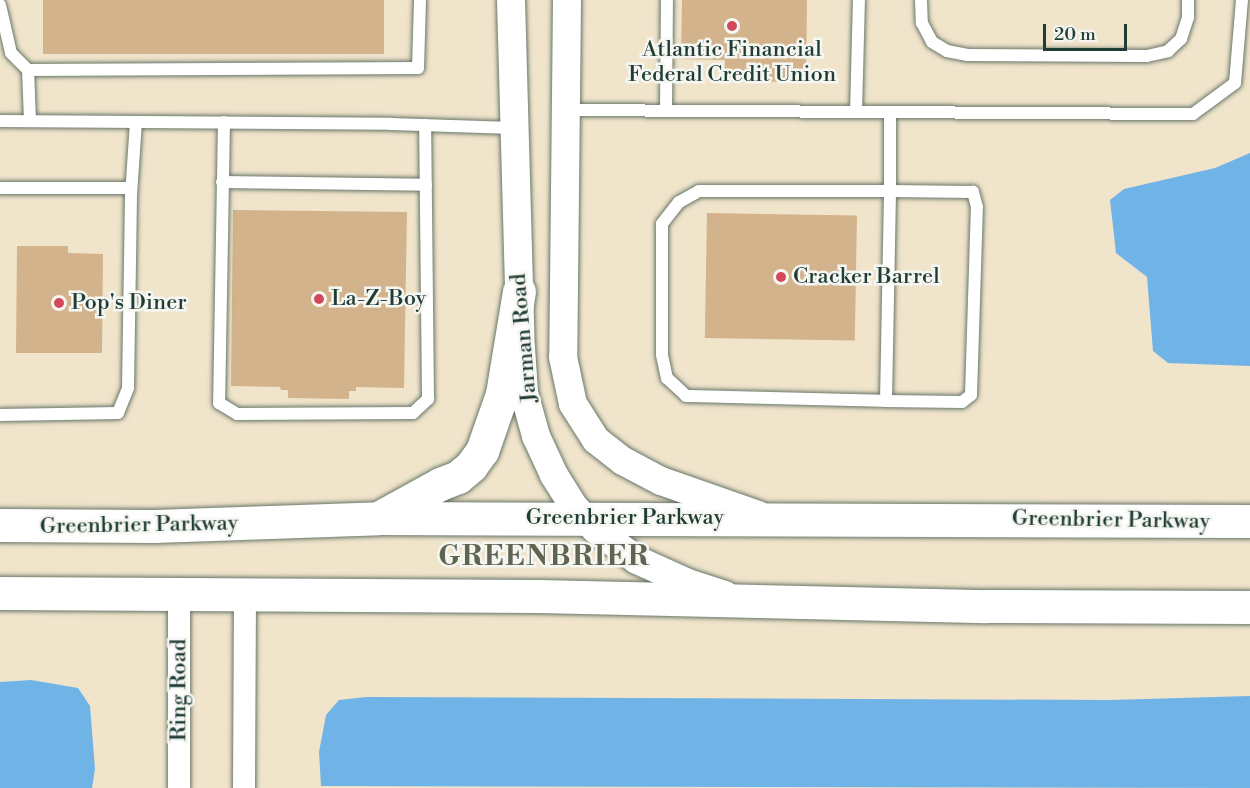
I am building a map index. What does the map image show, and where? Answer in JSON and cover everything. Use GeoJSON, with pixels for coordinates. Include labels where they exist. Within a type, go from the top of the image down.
{"type":"FeatureCollection","features":[{"type":"Feature","properties":{"kind":"main road"},"geometry":{"type":"LineString","coordinates":[[380,518],[440,483],[458,477],[471,466],[482,451],[502,394],[519,291]]}},
{"type":"Feature","properties":{"kind":"main road","name":"Greenbrier Parkway"},"geometry":{"type":"LineString","coordinates":[[0,525],[211,525],[380,518],[1250,521]]}},
{"type":"Feature","properties":{"kind":"main road"},"geometry":{"type":"LineString","coordinates":[[0,593],[180,593],[987,606],[1250,607]]}},
{"type":"Feature","properties":{"kind":"street","name":"Jarman Road"},"geometry":{"type":"LineString","coordinates":[[511,0],[524,393],[536,436],[554,475],[583,518],[637,560],[688,583],[741,601]]}},
{"type":"Feature","properties":{"kind":"street","name":"Jarman Road"},"geometry":{"type":"LineString","coordinates":[[567,0],[563,357],[573,404],[596,440],[623,461],[661,481],[769,519]]}},
{"type":"Feature","properties":{"kind":"street","name":"Ring Road"},"geometry":{"type":"LineString","coordinates":[[179,788],[180,593]]}},
{"type":"Feature","properties":{"kind":"street"},"geometry":{"type":"LineString","coordinates":[[244,788],[245,594]]}},
{"type":"Feature","properties":{"kind":"lane"},"geometry":{"type":"LineString","coordinates":[[28,70],[418,68],[420,0]]}},
{"type":"Feature","properties":{"kind":"lane"},"geometry":{"type":"LineString","coordinates":[[666,110],[667,0]]}},
{"type":"Feature","properties":{"kind":"lane"},"geometry":{"type":"LineString","coordinates":[[855,112],[859,0]]}},
{"type":"Feature","properties":{"kind":"lane"},"geometry":{"type":"LineString","coordinates":[[921,0],[922,23],[932,42],[947,51],[968,54],[1147,56],[1168,51],[1181,39],[1188,17],[1188,0]]}},
{"type":"Feature","properties":{"kind":"lane"},"geometry":{"type":"LineString","coordinates":[[566,110],[1193,114],[1235,83],[1244,54],[1242,0]]}},
{"type":"Feature","properties":{"kind":"lane"},"geometry":{"type":"LineString","coordinates":[[0,5],[11,53],[28,70],[30,121]]}},
{"type":"Feature","properties":{"kind":"lane"},"geometry":{"type":"LineString","coordinates":[[886,401],[890,112]]}},
{"type":"Feature","properties":{"kind":"lane"},"geometry":{"type":"LineString","coordinates":[[0,121],[224,122],[514,128]]}},
{"type":"Feature","properties":{"kind":"lane"},"geometry":{"type":"LineString","coordinates":[[0,415],[118,412],[128,388],[131,188],[136,122]]}},
{"type":"Feature","properties":{"kind":"lane"},"geometry":{"type":"LineString","coordinates":[[224,122],[219,403],[237,414],[413,413],[428,399],[424,125]]}},
{"type":"Feature","properties":{"kind":"lane"},"geometry":{"type":"LineString","coordinates":[[222,182],[426,185]]}},
{"type":"Feature","properties":{"kind":"lane"},"geometry":{"type":"LineString","coordinates":[[0,188],[131,188]]}},
{"type":"Feature","properties":{"kind":"lane"},"geometry":{"type":"LineString","coordinates":[[699,191],[973,192],[977,207],[971,395],[962,402],[886,401],[686,396],[666,378],[662,355],[662,224],[679,202],[699,191]]}},
{"type":"Feature","properties":{"kind":"water"},"geometry":{"type":"Polygon","coordinates":[[[1250,153],[1250,366],[1168,363],[1153,351],[1147,277],[1116,253],[1110,200],[1124,189],[1215,168],[1250,153]]]}},
{"type":"Feature","properties":{"kind":"water"},"geometry":{"type":"Polygon","coordinates":[[[31,680],[78,688],[90,706],[95,769],[92,788],[0,788],[0,682],[31,680]]]}},
{"type":"Feature","properties":{"kind":"water"},"geometry":{"type":"Polygon","coordinates":[[[1250,696],[1250,788],[321,786],[319,752],[326,715],[339,700],[366,697],[1110,700],[1250,696]]]}},
{"type":"Feature","properties":{"kind":"building"},"geometry":{"type":"Polygon","coordinates":[[[43,0],[384,0],[384,54],[43,54],[43,0]]]}},
{"type":"Feature","properties":{"kind":"building"},"geometry":{"type":"Polygon","coordinates":[[[682,0],[807,0],[806,82],[724,81],[725,60],[681,59],[682,0]]]}},
{"type":"Feature","properties":{"kind":"building","name":"La-Z-Boy"},"geometry":{"type":"Polygon","coordinates":[[[233,210],[407,212],[404,388],[356,387],[356,391],[349,391],[349,399],[288,398],[288,390],[281,390],[280,387],[231,386],[233,210]]]}},
{"type":"Feature","properties":{"kind":"building","name":"Cracker Barrel"},"geometry":{"type":"Polygon","coordinates":[[[707,213],[857,216],[855,341],[705,338],[707,213]]]}},
{"type":"Feature","properties":{"kind":"building","name":"Pop's Diner"},"geometry":{"type":"Polygon","coordinates":[[[17,246],[68,246],[68,253],[103,254],[102,353],[16,353],[17,246]]]}},
{"type":"Feature","properties":{"kind":"place","name":"Atlantic Financial Federal Credit Union"},"geometry":{"type":"Point","coordinates":[732,26]}},
{"type":"Feature","properties":{"kind":"place","name":"Cracker Barrel"},"geometry":{"type":"Point","coordinates":[781,277]}},
{"type":"Feature","properties":{"kind":"place","name":"La-Z-Boy"},"geometry":{"type":"Point","coordinates":[319,299]}},
{"type":"Feature","properties":{"kind":"place","name":"Pop's Diner"},"geometry":{"type":"Point","coordinates":[59,303]}},
{"type":"Feature","properties":{"kind":"district","name":"GREENBRIER"},"geometry":{"type":"Point","coordinates":[544,557]}}]}
